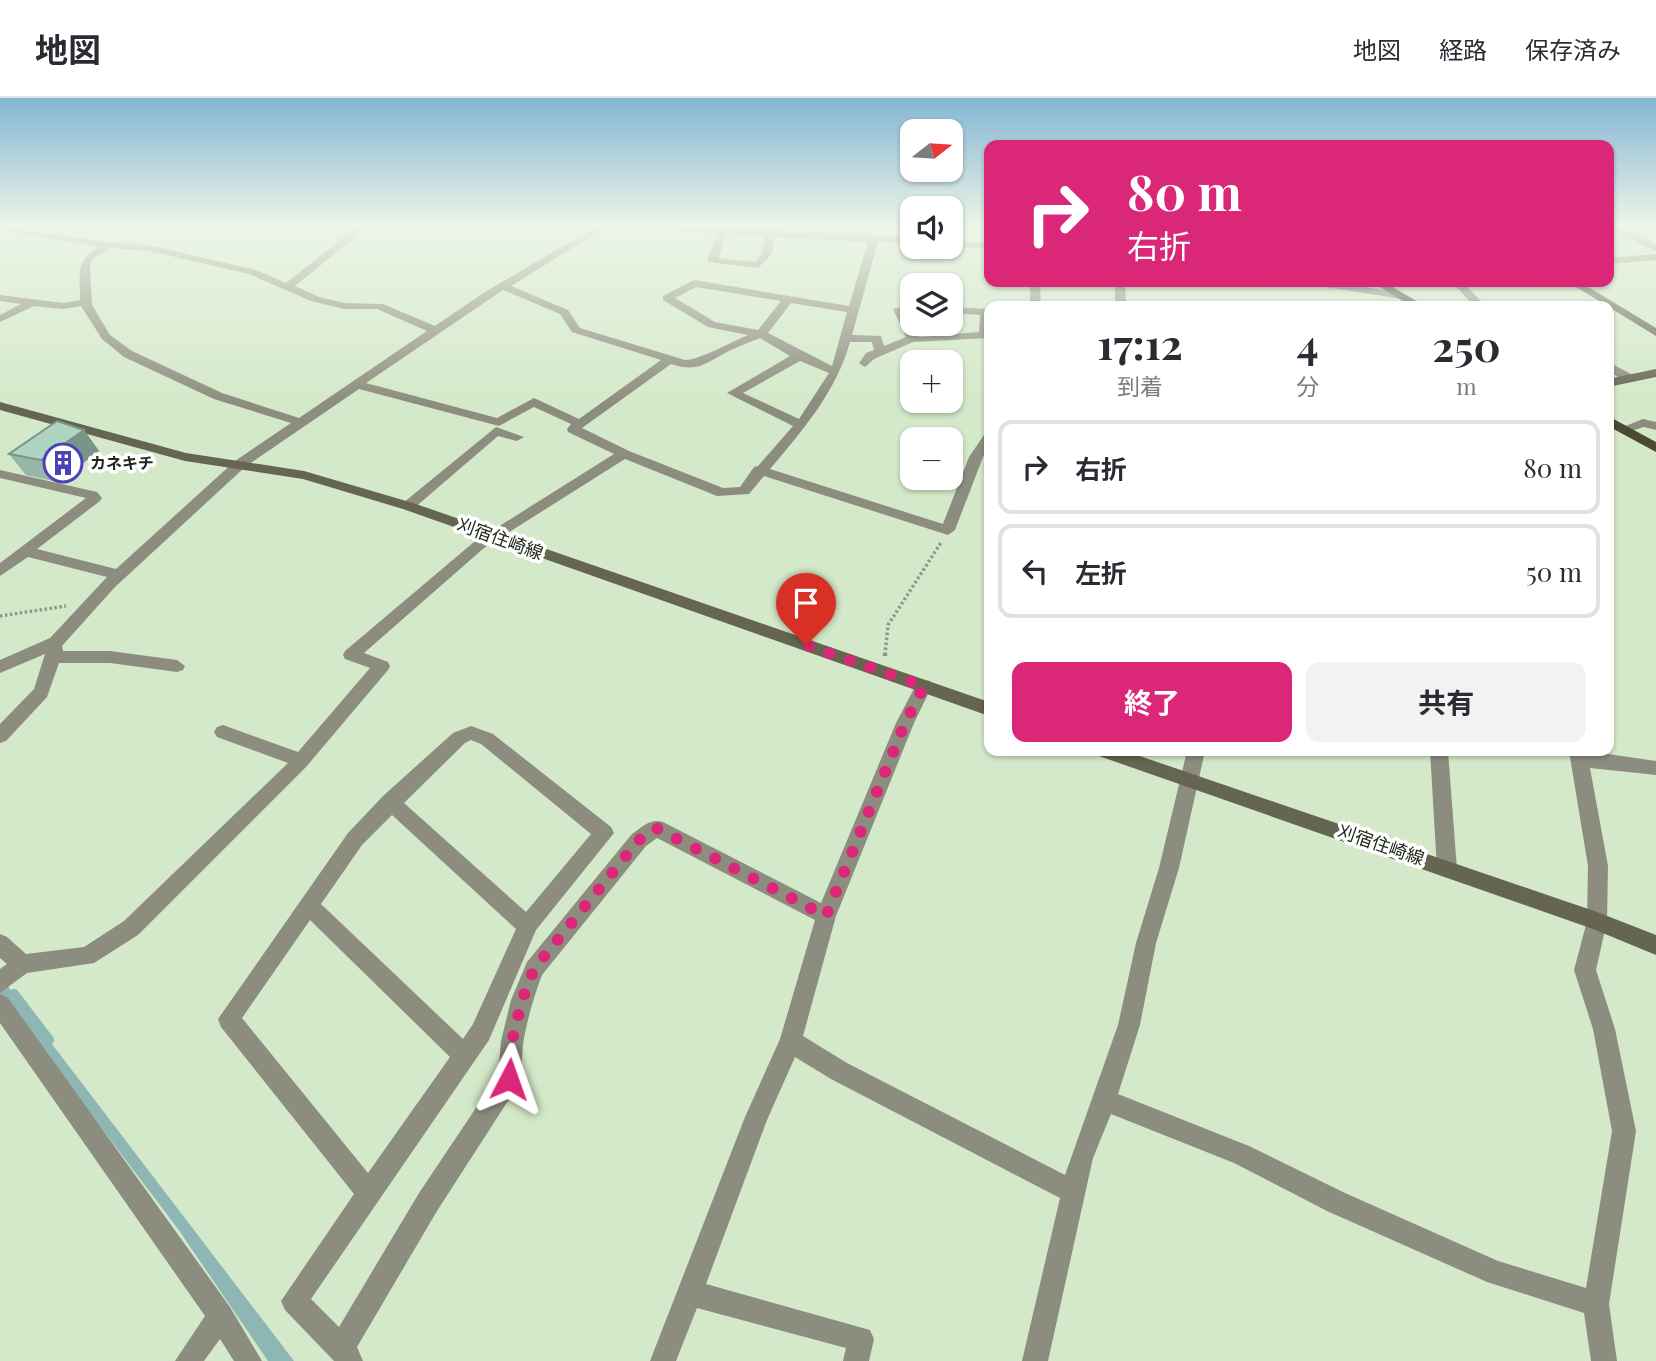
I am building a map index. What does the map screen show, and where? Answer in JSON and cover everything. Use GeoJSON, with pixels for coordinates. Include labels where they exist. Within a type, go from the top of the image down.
{"type":"FeatureCollection","features":[{"type":"Feature","properties":{"kind":"main road"},"geometry":{"type":"LineString","coordinates":[[1383,287],[1399,301]]}},
{"type":"Feature","properties":{"kind":"main road"},"geometry":{"type":"LineString","coordinates":[[1581,287],[1604,301]]}},
{"type":"Feature","properties":{"kind":"main road"},"geometry":{"type":"LineString","coordinates":[[1614,307],[1656,333]]}},
{"type":"Feature","properties":{"kind":"main road"},"geometry":{"type":"LineString","coordinates":[[1614,382],[1656,373]]}},
{"type":"Feature","properties":{"kind":"main road","name":"刈宿住崎線"},"geometry":{"type":"LineString","coordinates":[[0,405],[78,434],[185,457],[304,475],[408,506],[984,707]]}},
{"type":"Feature","properties":{"kind":"main road"},"geometry":{"type":"LineString","coordinates":[[1614,423],[1656,448]]}},
{"type":"Feature","properties":{"kind":"main road","name":"刈宿住崎線"},"geometry":{"type":"LineString","coordinates":[[1119,756],[1597,921],[1656,945]]}},
{"type":"Feature","properties":{"kind":"street"},"geometry":{"type":"LineString","coordinates":[[86,285],[86,302],[92,318],[106,337],[128,354],[218,396],[300,422]]}},
{"type":"Feature","properties":{"kind":"street"},"geometry":{"type":"LineString","coordinates":[[691,285],[667,298],[712,325],[761,334],[836,372]]}},
{"type":"Feature","properties":{"kind":"street"},"geometry":{"type":"LineString","coordinates":[[705,285],[853,310]]}},
{"type":"Feature","properties":{"kind":"street"},"geometry":{"type":"LineString","coordinates":[[669,359],[573,429],[624,454],[722,494],[744,491],[801,425],[836,372],[860,285]]}},
{"type":"Feature","properties":{"kind":"street"},"geometry":{"type":"LineString","coordinates":[[289,286],[315,299],[344,306],[379,306],[435,330]]}},
{"type":"Feature","properties":{"kind":"street"},"geometry":{"type":"LineString","coordinates":[[0,736],[41,692],[54,650],[119,575],[240,464],[502,286],[565,312],[576,330],[684,364],[698,364],[725,348],[761,334],[788,300]]}},
{"type":"Feature","properties":{"kind":"street"},"geometry":{"type":"LineString","coordinates":[[1336,287],[1399,301]]}},
{"type":"Feature","properties":{"kind":"street"},"geometry":{"type":"LineString","coordinates":[[1463,287],[1475,301]]}},
{"type":"Feature","properties":{"kind":"street"},"geometry":{"type":"LineString","coordinates":[[0,298],[63,306],[86,302]]}},
{"type":"Feature","properties":{"kind":"street"},"geometry":{"type":"LineString","coordinates":[[0,319],[33,302]]}},
{"type":"Feature","properties":{"kind":"street"},"geometry":{"type":"LineString","coordinates":[[963,311],[984,312]]}},
{"type":"Feature","properties":{"kind":"street"},"geometry":{"type":"LineString","coordinates":[[865,363],[870,356],[912,338],[921,340],[984,335]]}},
{"type":"Feature","properties":{"kind":"street"},"geometry":{"type":"LineString","coordinates":[[845,339],[877,338],[880,352]]}},
{"type":"Feature","properties":{"kind":"street"},"geometry":{"type":"LineString","coordinates":[[799,355],[733,393],[801,425]]}},
{"type":"Feature","properties":{"kind":"street"},"geometry":{"type":"LineString","coordinates":[[1614,370],[1629,379]]}},
{"type":"Feature","properties":{"kind":"street"},"geometry":{"type":"LineString","coordinates":[[355,384],[499,422],[534,402],[578,423]]}},
{"type":"Feature","properties":{"kind":"street"},"geometry":{"type":"LineString","coordinates":[[1624,429],[1643,423],[1656,426]]}},
{"type":"Feature","properties":{"kind":"street"},"geometry":{"type":"LineString","coordinates":[[408,506],[496,431],[516,437]]}},
{"type":"Feature","properties":{"kind":"street"},"geometry":{"type":"LineString","coordinates":[[759,471],[948,530],[976,457],[984,445]]}},
{"type":"Feature","properties":{"kind":"street"},"geometry":{"type":"LineString","coordinates":[[0,983],[22,964],[87,956],[131,928],[301,760],[382,666],[351,655],[492,536],[624,454]]}},
{"type":"Feature","properties":{"kind":"street"},"geometry":{"type":"LineString","coordinates":[[0,487],[7,475],[33,464]]}},
{"type":"Feature","properties":{"kind":"street"},"geometry":{"type":"LineString","coordinates":[[0,571],[95,498],[92,495],[7,475]]}},
{"type":"Feature","properties":{"kind":"street"},"geometry":{"type":"LineString","coordinates":[[26,551],[119,575]]}},
{"type":"Feature","properties":{"kind":"street"},"geometry":{"type":"LineString","coordinates":[[0,667],[54,650],[177,666]]}},
{"type":"Feature","properties":{"kind":"street"},"geometry":{"type":"LineString","coordinates":[[663,1361],[757,1117],[791,1041],[826,916],[905,723],[924,686]]}},
{"type":"Feature","properties":{"kind":"street"},"geometry":{"type":"LineString","coordinates":[[223,732],[301,760]]}},
{"type":"Feature","properties":{"kind":"street"},"geometry":{"type":"LineString","coordinates":[[369,1193],[229,1019],[355,839],[390,802],[459,738],[471,733],[487,739],[604,833],[527,926],[481,1032],[294,1301],[346,1354],[428,1202],[509,1079],[512,1041],[522,1000],[534,969],[639,840],[656,828],[826,916]]}},
{"type":"Feature","properties":{"kind":"street"},"geometry":{"type":"LineString","coordinates":[[1035,1361],[1081,1158],[1105,1100],[1129,1024],[1146,943],[1169,868],[1195,756]]}},
{"type":"Feature","properties":{"kind":"street"},"geometry":{"type":"LineString","coordinates":[[1439,756],[1447,869]]}},
{"type":"Feature","properties":{"kind":"street"},"geometry":{"type":"LineString","coordinates":[[1578,756],[1598,866],[1597,921],[1585,970],[1604,1029],[1624,1130],[1596,1304],[1604,1361]]}},
{"type":"Feature","properties":{"kind":"street"},"geometry":{"type":"LineString","coordinates":[[1584,756],[1656,768]]}},
{"type":"Feature","properties":{"kind":"street"},"geometry":{"type":"LineString","coordinates":[[390,802],[527,926]]}},
{"type":"Feature","properties":{"kind":"street"},"geometry":{"type":"LineString","coordinates":[[309,906],[464,1055]]}},
{"type":"Feature","properties":{"kind":"street"},"geometry":{"type":"LineString","coordinates":[[0,944],[22,964]]}},
{"type":"Feature","properties":{"kind":"street"},"geometry":{"type":"LineString","coordinates":[[0,1005],[221,1316],[249,1361]]}},
{"type":"Feature","properties":{"kind":"street"},"geometry":{"type":"LineString","coordinates":[[791,1041],[839,1071],[1075,1193]]}},
{"type":"Feature","properties":{"kind":"street"},"geometry":{"type":"LineString","coordinates":[[1105,1100],[1241,1154],[1336,1202],[1496,1273],[1596,1304]]}},
{"type":"Feature","properties":{"kind":"street"},"geometry":{"type":"LineString","coordinates":[[690,1293],[861,1339],[856,1361]]}},
{"type":"Feature","properties":{"kind":"street"},"geometry":{"type":"LineString","coordinates":[[188,1361],[221,1316]]}},
{"type":"Feature","properties":{"kind":"path"},"geometry":{"type":"LineString","coordinates":[[877,669],[885,659],[888,625],[929,565],[948,530]]}},
{"type":"Feature","properties":{"kind":"path"},"geometry":{"type":"LineString","coordinates":[[0,616],[67,606]]}},
{"type":"Feature","properties":{"kind":"water"},"geometry":{"type":"Polygon","coordinates":[[[0,976],[294,1361],[268,1361],[178,1229],[0,994],[0,976]]]}},
{"type":"Feature","properties":{"kind":"building"},"geometry":{"type":"Polygon","coordinates":[[[57,421],[84,430],[41,460],[9,454],[57,421]]]}},
{"type":"Feature","properties":{"kind":"waterway"},"geometry":{"type":"LineString","coordinates":[[14,994],[49,1040]]}},
{"type":"Feature","properties":{"kind":"place","name":"カネキチ"},"geometry":{"type":"Point","coordinates":[63,463]}},
{"type":"Feature","properties":{"kind":"route"},"geometry":{"type":"LineString","coordinates":[[509,1079],[512,1041],[522,1000],[534,969],[639,840],[656,828],[826,916],[905,723],[924,686],[806,645]]}}]}
